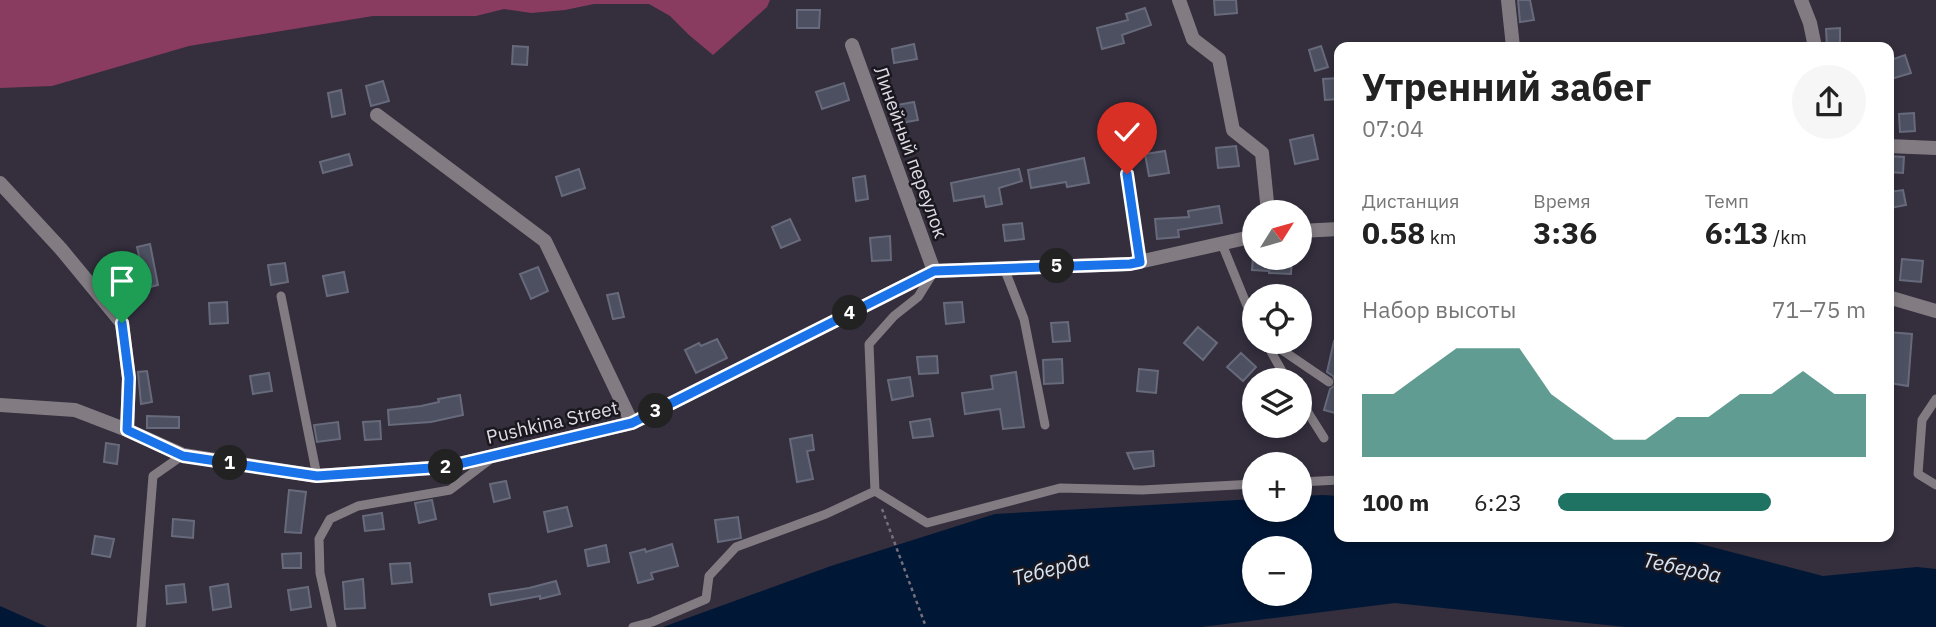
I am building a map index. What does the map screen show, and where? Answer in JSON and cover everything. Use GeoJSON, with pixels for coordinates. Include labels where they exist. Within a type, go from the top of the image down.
{"type":"FeatureCollection","features":[{"type":"Feature","properties":{"kind":"street"},"geometry":{"type":"LineString","coordinates":[[1179,0],[1193,39],[1219,59],[1233,130],[1262,153],[1267,200]]}},
{"type":"Feature","properties":{"kind":"street"},"geometry":{"type":"LineString","coordinates":[[1508,0],[1512,42]]}},
{"type":"Feature","properties":{"kind":"street"},"geometry":{"type":"LineString","coordinates":[[1801,0],[1814,42]]}},
{"type":"Feature","properties":{"kind":"street","name":"Линейный переулок"},"geometry":{"type":"LineString","coordinates":[[852,45],[934,271]]}},
{"type":"Feature","properties":{"kind":"street"},"geometry":{"type":"LineString","coordinates":[[377,116],[545,241],[632,423]]}},
{"type":"Feature","properties":{"kind":"street"},"geometry":{"type":"LineString","coordinates":[[1894,146],[1936,148]]}},
{"type":"Feature","properties":{"kind":"street"},"geometry":{"type":"LineString","coordinates":[[0,183],[61,249],[122,323],[129,378],[127,430]]}},
{"type":"Feature","properties":{"kind":"street"},"geometry":{"type":"LineString","coordinates":[[1312,230],[1334,229]]}},
{"type":"Feature","properties":{"kind":"street","name":"Pushkina Street"},"geometry":{"type":"LineString","coordinates":[[0,405],[75,410],[183,456],[317,476],[446,467],[632,423],[934,271],[1130,264],[1242,239]]}},
{"type":"Feature","properties":{"kind":"street"},"geometry":{"type":"LineString","coordinates":[[1894,299],[1936,311]]}},
{"type":"Feature","properties":{"kind":"lane"},"geometry":{"type":"LineString","coordinates":[[1127,174],[1140,262]]}},
{"type":"Feature","properties":{"kind":"lane"},"geometry":{"type":"LineString","coordinates":[[1222,244],[1242,294]]}},
{"type":"Feature","properties":{"kind":"lane"},"geometry":{"type":"LineString","coordinates":[[1004,268],[1024,320],[1045,425]]}},
{"type":"Feature","properties":{"kind":"lane"},"geometry":{"type":"LineString","coordinates":[[875,491],[869,344],[894,316],[918,297],[934,271]]}},
{"type":"Feature","properties":{"kind":"lane"},"geometry":{"type":"LineString","coordinates":[[281,296],[317,476]]}},
{"type":"Feature","properties":{"kind":"lane"},"geometry":{"type":"LineString","coordinates":[[1288,354],[1329,382]]}},
{"type":"Feature","properties":{"kind":"lane"},"geometry":{"type":"LineString","coordinates":[[1936,399],[1922,420],[1918,474],[1936,485]]}},
{"type":"Feature","properties":{"kind":"lane"},"geometry":{"type":"LineString","coordinates":[[1312,419],[1324,438]]}},
{"type":"Feature","properties":{"kind":"lane"},"geometry":{"type":"LineString","coordinates":[[332,627],[320,573],[319,539],[330,519],[358,506],[450,490],[496,455]]}},
{"type":"Feature","properties":{"kind":"lane"},"geometry":{"type":"LineString","coordinates":[[141,627],[153,476],[183,456]]}},
{"type":"Feature","properties":{"kind":"lane"},"geometry":{"type":"LineString","coordinates":[[1312,481],[1334,480]]}},
{"type":"Feature","properties":{"kind":"lane"},"geometry":{"type":"LineString","coordinates":[[875,491],[927,523],[1060,488],[1142,490],[1242,485]]}},
{"type":"Feature","properties":{"kind":"lane"},"geometry":{"type":"LineString","coordinates":[[633,627],[652,622],[706,599],[709,576],[736,547],[826,514],[875,491]]}},
{"type":"Feature","properties":{"kind":"path"},"geometry":{"type":"LineString","coordinates":[[875,491],[926,627]]}},
{"type":"Feature","properties":{"kind":"shaded area"},"geometry":{"type":"Polygon","coordinates":[[[0,0],[770,0],[767,7],[713,55],[670,16],[649,4],[594,4],[531,13],[504,9],[476,16],[373,16],[189,46],[52,86],[0,88],[0,0]]]}},
{"type":"Feature","properties":{"kind":"water","name":"Теберда"},"geometry":{"type":"Polygon","coordinates":[[[1312,495],[1334,496],[1334,542],[1693,542],[1823,576],[1917,567],[1936,569],[1936,627],[1626,627],[1395,603],[1201,627],[663,627],[831,566],[995,514],[1242,500],[1242,522],[1312,522],[1312,495]]]}},
{"type":"Feature","properties":{"kind":"water"},"geometry":{"type":"Polygon","coordinates":[[[0,606],[47,627],[0,627],[0,606]]]}},
{"type":"Feature","properties":{"kind":"building"},"geometry":{"type":"Polygon","coordinates":[[[1214,0],[1236,0],[1237,13],[1215,15],[1214,0]]]}},
{"type":"Feature","properties":{"kind":"building"},"geometry":{"type":"Polygon","coordinates":[[[1518,0],[1530,0],[1534,20],[1520,22],[1518,0]]]}},
{"type":"Feature","properties":{"kind":"building"},"geometry":{"type":"Polygon","coordinates":[[[1145,8],[1151,25],[1122,35],[1124,43],[1102,49],[1097,28],[1128,20],[1126,14],[1145,8]]]}},
{"type":"Feature","properties":{"kind":"building"},"geometry":{"type":"Polygon","coordinates":[[[797,10],[820,10],[819,28],[797,28],[797,10]]]}},
{"type":"Feature","properties":{"kind":"building"},"geometry":{"type":"Polygon","coordinates":[[[1840,28],[1840,42],[1827,42],[1826,29],[1840,28]]]}},
{"type":"Feature","properties":{"kind":"building"},"geometry":{"type":"Polygon","coordinates":[[[914,44],[917,59],[894,63],[892,49],[914,44]]]}},
{"type":"Feature","properties":{"kind":"building"},"geometry":{"type":"Polygon","coordinates":[[[513,46],[528,47],[527,65],[512,64],[513,46]]]}},
{"type":"Feature","properties":{"kind":"building"},"geometry":{"type":"Polygon","coordinates":[[[1321,46],[1328,67],[1315,71],[1309,50],[1321,46]]]}},
{"type":"Feature","properties":{"kind":"building"},"geometry":{"type":"Polygon","coordinates":[[[1905,55],[1911,73],[1894,78],[1894,59],[1905,55]]]}},
{"type":"Feature","properties":{"kind":"building"},"geometry":{"type":"Polygon","coordinates":[[[1334,78],[1334,99],[1325,100],[1323,79],[1334,78]]]}},
{"type":"Feature","properties":{"kind":"building"},"geometry":{"type":"Polygon","coordinates":[[[383,81],[389,101],[371,106],[366,86],[383,81]]]}},
{"type":"Feature","properties":{"kind":"building"},"geometry":{"type":"Polygon","coordinates":[[[844,83],[849,100],[822,109],[816,92],[844,83]]]}},
{"type":"Feature","properties":{"kind":"building"},"geometry":{"type":"Polygon","coordinates":[[[341,90],[345,114],[332,117],[328,93],[341,90]]]}},
{"type":"Feature","properties":{"kind":"building"},"geometry":{"type":"Polygon","coordinates":[[[914,102],[918,120],[901,123],[897,105],[914,102]]]}},
{"type":"Feature","properties":{"kind":"building"},"geometry":{"type":"Polygon","coordinates":[[[1914,113],[1915,131],[1900,132],[1899,114],[1914,113]]]}},
{"type":"Feature","properties":{"kind":"building"},"geometry":{"type":"Polygon","coordinates":[[[1313,135],[1318,159],[1295,164],[1290,140],[1313,135]]]}},
{"type":"Feature","properties":{"kind":"building"},"geometry":{"type":"Polygon","coordinates":[[[1236,146],[1239,166],[1218,168],[1216,148],[1236,146]]]}},
{"type":"Feature","properties":{"kind":"building"},"geometry":{"type":"Polygon","coordinates":[[[1165,151],[1169,173],[1149,176],[1145,154],[1165,151]]]}},
{"type":"Feature","properties":{"kind":"building"},"geometry":{"type":"Polygon","coordinates":[[[349,154],[352,165],[323,173],[320,162],[349,154]]]}},
{"type":"Feature","properties":{"kind":"building"},"geometry":{"type":"Polygon","coordinates":[[[1894,156],[1904,157],[1903,173],[1894,172],[1894,156]]]}},
{"type":"Feature","properties":{"kind":"building"},"geometry":{"type":"Polygon","coordinates":[[[1084,158],[1089,183],[1067,187],[1066,182],[1031,188],[1028,170],[1084,158]]]}},
{"type":"Feature","properties":{"kind":"building"},"geometry":{"type":"Polygon","coordinates":[[[579,169],[585,188],[562,196],[556,177],[579,169]]]}},
{"type":"Feature","properties":{"kind":"building"},"geometry":{"type":"Polygon","coordinates":[[[1019,169],[1022,181],[999,188],[1002,204],[986,207],[984,196],[954,201],[951,183],[1019,169]]]}},
{"type":"Feature","properties":{"kind":"building"},"geometry":{"type":"Polygon","coordinates":[[[865,176],[868,199],[856,201],[853,178],[865,176]]]}},
{"type":"Feature","properties":{"kind":"building"},"geometry":{"type":"Polygon","coordinates":[[[1903,190],[1906,205],[1894,207],[1894,191],[1903,190]]]}},
{"type":"Feature","properties":{"kind":"building"},"geometry":{"type":"Polygon","coordinates":[[[1219,206],[1222,223],[1178,230],[1179,237],[1157,239],[1155,219],[1189,217],[1188,211],[1219,206]]]}},
{"type":"Feature","properties":{"kind":"building"},"geometry":{"type":"Polygon","coordinates":[[[790,219],[800,240],[781,248],[772,227],[790,219]]]}},
{"type":"Feature","properties":{"kind":"building"},"geometry":{"type":"Polygon","coordinates":[[[1022,223],[1024,239],[1005,241],[1003,225],[1022,223]]]}},
{"type":"Feature","properties":{"kind":"building"},"geometry":{"type":"Polygon","coordinates":[[[890,236],[891,260],[872,261],[870,238],[890,236]]]}},
{"type":"Feature","properties":{"kind":"building"},"geometry":{"type":"Polygon","coordinates":[[[150,244],[158,285],[146,288],[137,247],[150,244]]]}},
{"type":"Feature","properties":{"kind":"building"},"geometry":{"type":"Polygon","coordinates":[[[120,259],[126,276],[110,282],[103,266],[120,259]]]}},
{"type":"Feature","properties":{"kind":"building"},"geometry":{"type":"Polygon","coordinates":[[[1902,259],[1923,261],[1921,282],[1900,280],[1902,259]]]}},
{"type":"Feature","properties":{"kind":"building"},"geometry":{"type":"Polygon","coordinates":[[[285,263],[288,282],[271,285],[268,265],[285,263]]]}},
{"type":"Feature","properties":{"kind":"building"},"geometry":{"type":"Polygon","coordinates":[[[538,267],[548,291],[531,299],[520,274],[538,267]]]}},
{"type":"Feature","properties":{"kind":"building"},"geometry":{"type":"Polygon","coordinates":[[[1252,270],[1291,270],[1291,274],[1252,270]]]}},
{"type":"Feature","properties":{"kind":"building"},"geometry":{"type":"Polygon","coordinates":[[[344,272],[348,292],[327,296],[323,276],[344,272]]]}},
{"type":"Feature","properties":{"kind":"building"},"geometry":{"type":"Polygon","coordinates":[[[618,293],[624,317],[613,319],[607,295],[618,293]]]}},
{"type":"Feature","properties":{"kind":"building"},"geometry":{"type":"Polygon","coordinates":[[[227,302],[228,323],[210,324],[209,303],[227,302]]]}},
{"type":"Feature","properties":{"kind":"building"},"geometry":{"type":"Polygon","coordinates":[[[962,302],[964,322],[946,324],[944,303],[962,302]]]}},
{"type":"Feature","properties":{"kind":"building"},"geometry":{"type":"Polygon","coordinates":[[[1068,322],[1070,341],[1053,342],[1051,323],[1068,322]]]}},
{"type":"Feature","properties":{"kind":"building"},"geometry":{"type":"Polygon","coordinates":[[[1198,327],[1217,343],[1203,360],[1184,343],[1198,327]]]}},
{"type":"Feature","properties":{"kind":"building"},"geometry":{"type":"Polygon","coordinates":[[[1894,332],[1912,334],[1908,386],[1894,384],[1894,332]]]}},
{"type":"Feature","properties":{"kind":"building"},"geometry":{"type":"Polygon","coordinates":[[[717,339],[727,358],[696,373],[685,350],[717,339]]]}},
{"type":"Feature","properties":{"kind":"building"},"geometry":{"type":"Polygon","coordinates":[[[1334,341],[1334,378],[1327,372],[1334,341]]]}},
{"type":"Feature","properties":{"kind":"building"},"geometry":{"type":"Polygon","coordinates":[[[1241,353],[1256,367],[1242,368],[1242,380],[1227,367],[1241,353]]]}},
{"type":"Feature","properties":{"kind":"building"},"geometry":{"type":"Polygon","coordinates":[[[937,356],[938,373],[919,374],[917,357],[937,356]]]}},
{"type":"Feature","properties":{"kind":"building"},"geometry":{"type":"Polygon","coordinates":[[[1062,359],[1063,383],[1044,384],[1043,360],[1062,359]]]}},
{"type":"Feature","properties":{"kind":"building"},"geometry":{"type":"Polygon","coordinates":[[[1139,369],[1158,371],[1156,393],[1137,391],[1139,369]]]}},
{"type":"Feature","properties":{"kind":"building"},"geometry":{"type":"Polygon","coordinates":[[[147,371],[152,402],[141,404],[138,372],[147,371]]]}},
{"type":"Feature","properties":{"kind":"building"},"geometry":{"type":"Polygon","coordinates":[[[1016,372],[1024,427],[1003,429],[1000,409],[965,414],[962,393],[993,389],[991,376],[1016,372]]]}},
{"type":"Feature","properties":{"kind":"building"},"geometry":{"type":"Polygon","coordinates":[[[269,373],[272,391],[253,394],[250,376],[269,373]]]}},
{"type":"Feature","properties":{"kind":"building"},"geometry":{"type":"Polygon","coordinates":[[[910,377],[913,396],[892,400],[888,380],[910,377]]]}},
{"type":"Feature","properties":{"kind":"building"},"geometry":{"type":"Polygon","coordinates":[[[1334,386],[1334,413],[1324,410],[1330,389],[1334,386]]]}},
{"type":"Feature","properties":{"kind":"building"},"geometry":{"type":"Polygon","coordinates":[[[460,395],[463,415],[431,422],[389,425],[388,410],[421,406],[439,402],[438,399],[460,395]]]}},
{"type":"Feature","properties":{"kind":"building"},"geometry":{"type":"Polygon","coordinates":[[[147,416],[179,417],[179,428],[147,428],[147,416]]]}},
{"type":"Feature","properties":{"kind":"building"},"geometry":{"type":"Polygon","coordinates":[[[930,419],[933,436],[913,438],[910,422],[930,419]]]}},
{"type":"Feature","properties":{"kind":"building"},"geometry":{"type":"Polygon","coordinates":[[[380,421],[381,439],[365,440],[363,422],[380,421]]]}},
{"type":"Feature","properties":{"kind":"building"},"geometry":{"type":"Polygon","coordinates":[[[338,422],[340,439],[317,442],[314,425],[338,422]]]}},
{"type":"Feature","properties":{"kind":"building"},"geometry":{"type":"Polygon","coordinates":[[[812,435],[814,450],[807,451],[813,479],[797,482],[790,439],[812,435]]]}},
{"type":"Feature","properties":{"kind":"building"},"geometry":{"type":"Polygon","coordinates":[[[106,443],[119,445],[117,464],[104,462],[106,443]]]}},
{"type":"Feature","properties":{"kind":"building"},"geometry":{"type":"Polygon","coordinates":[[[1153,451],[1154,466],[1134,469],[1127,453],[1153,451]]]}},
{"type":"Feature","properties":{"kind":"building"},"geometry":{"type":"Polygon","coordinates":[[[506,481],[510,498],[494,502],[490,484],[506,481]]]}},
{"type":"Feature","properties":{"kind":"building"},"geometry":{"type":"Polygon","coordinates":[[[289,490],[306,492],[301,533],[285,532],[289,490]]]}},
{"type":"Feature","properties":{"kind":"building"},"geometry":{"type":"Polygon","coordinates":[[[432,500],[436,519],[419,523],[415,503],[432,500]]]}},
{"type":"Feature","properties":{"kind":"building"},"geometry":{"type":"Polygon","coordinates":[[[567,507],[572,526],[548,532],[544,512],[567,507]]]}},
{"type":"Feature","properties":{"kind":"building"},"geometry":{"type":"Polygon","coordinates":[[[382,513],[384,529],[365,531],[363,516],[382,513]]]}},
{"type":"Feature","properties":{"kind":"building"},"geometry":{"type":"Polygon","coordinates":[[[738,517],[741,538],[718,542],[715,520],[738,517]]]}},
{"type":"Feature","properties":{"kind":"building"},"geometry":{"type":"Polygon","coordinates":[[[173,519],[194,521],[193,538],[172,536],[173,519]]]}},
{"type":"Feature","properties":{"kind":"building"},"geometry":{"type":"Polygon","coordinates":[[[95,536],[114,539],[110,557],[92,554],[95,536]]]}},
{"type":"Feature","properties":{"kind":"building"},"geometry":{"type":"Polygon","coordinates":[[[672,544],[678,566],[651,573],[653,579],[638,583],[630,553],[645,549],[646,552],[672,544]]]}},
{"type":"Feature","properties":{"kind":"building"},"geometry":{"type":"Polygon","coordinates":[[[606,545],[609,562],[588,566],[585,550],[606,545]]]}},
{"type":"Feature","properties":{"kind":"building"},"geometry":{"type":"Polygon","coordinates":[[[301,553],[301,568],[283,568],[282,554],[301,553]]]}},
{"type":"Feature","properties":{"kind":"building"},"geometry":{"type":"Polygon","coordinates":[[[410,563],[412,582],[392,584],[390,564],[410,563]]]}},
{"type":"Feature","properties":{"kind":"building"},"geometry":{"type":"Polygon","coordinates":[[[363,579],[365,608],[345,609],[343,582],[363,579]]]}},
{"type":"Feature","properties":{"kind":"building"},"geometry":{"type":"Polygon","coordinates":[[[556,581],[560,594],[491,605],[489,594],[556,581]]]}},
{"type":"Feature","properties":{"kind":"building"},"geometry":{"type":"Polygon","coordinates":[[[184,584],[186,602],[167,604],[166,586],[184,584]]]}},
{"type":"Feature","properties":{"kind":"building"},"geometry":{"type":"Polygon","coordinates":[[[228,584],[231,607],[213,610],[210,587],[228,584]]]}},
{"type":"Feature","properties":{"kind":"building"},"geometry":{"type":"Polygon","coordinates":[[[308,587],[311,607],[291,610],[288,590],[308,587]]]}},
{"type":"Feature","properties":{"kind":"route"},"geometry":{"type":"LineString","coordinates":[[122,323],[129,378],[127,430],[183,456],[317,476],[446,467],[632,423],[934,271],[1140,262],[1127,174]]}}]}
